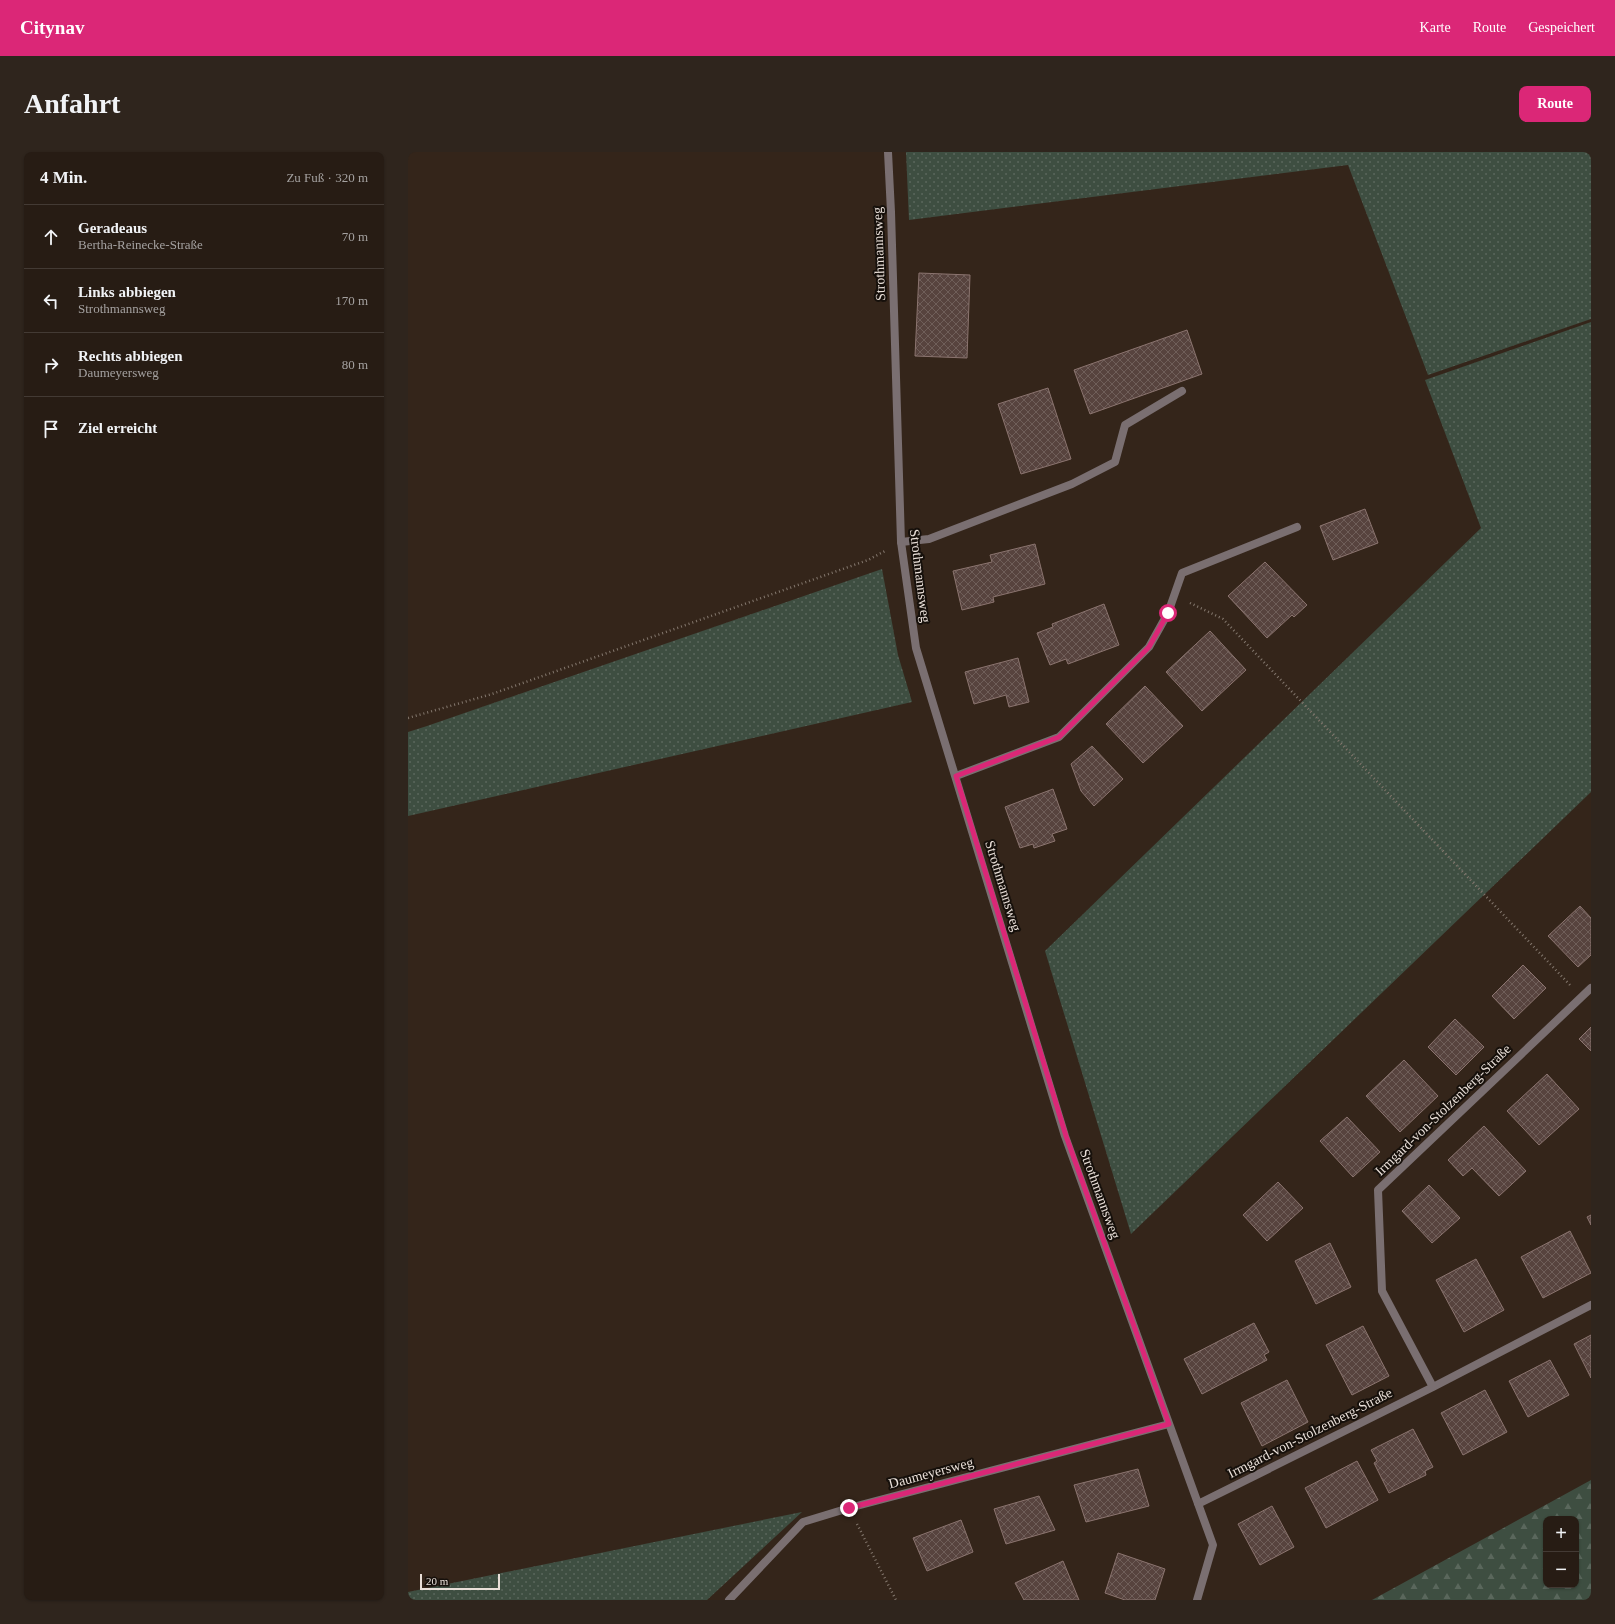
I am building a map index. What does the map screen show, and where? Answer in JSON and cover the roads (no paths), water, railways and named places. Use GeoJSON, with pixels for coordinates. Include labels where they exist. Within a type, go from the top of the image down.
{"type":"FeatureCollection","features":[{"type":"Feature","properties":{"kind":"street","name":"Strothmannsweg"},"geometry":{"type":"LineString","coordinates":[[888,152],[901,542],[916,648],[1066,1136],[1213,1545],[1197,1600]]}},
{"type":"Feature","properties":{"kind":"street"},"geometry":{"type":"LineString","coordinates":[[901,542],[929,539],[1072,484],[1115,462],[1125,425],[1182,391]]}},
{"type":"Feature","properties":{"kind":"street"},"geometry":{"type":"LineString","coordinates":[[956,776],[1059,737],[1149,647],[1168,613],[1182,573],[1296,527]]}},
{"type":"Feature","properties":{"kind":"street","name":"Irmgard-von-Stolzenberg-Straße"},"geometry":{"type":"LineString","coordinates":[[1433,1387],[1382,1291],[1378,1190],[1591,988]]}},
{"type":"Feature","properties":{"kind":"street","name":"Irmgard-von-Stolzenberg-Straße"},"geometry":{"type":"LineString","coordinates":[[1198,1504],[1433,1387],[1591,1305]]}},
{"type":"Feature","properties":{"kind":"street","name":"Daumeyersweg"},"geometry":{"type":"LineString","coordinates":[[729,1600],[803,1522],[849,1508],[1169,1424]]}}]}
